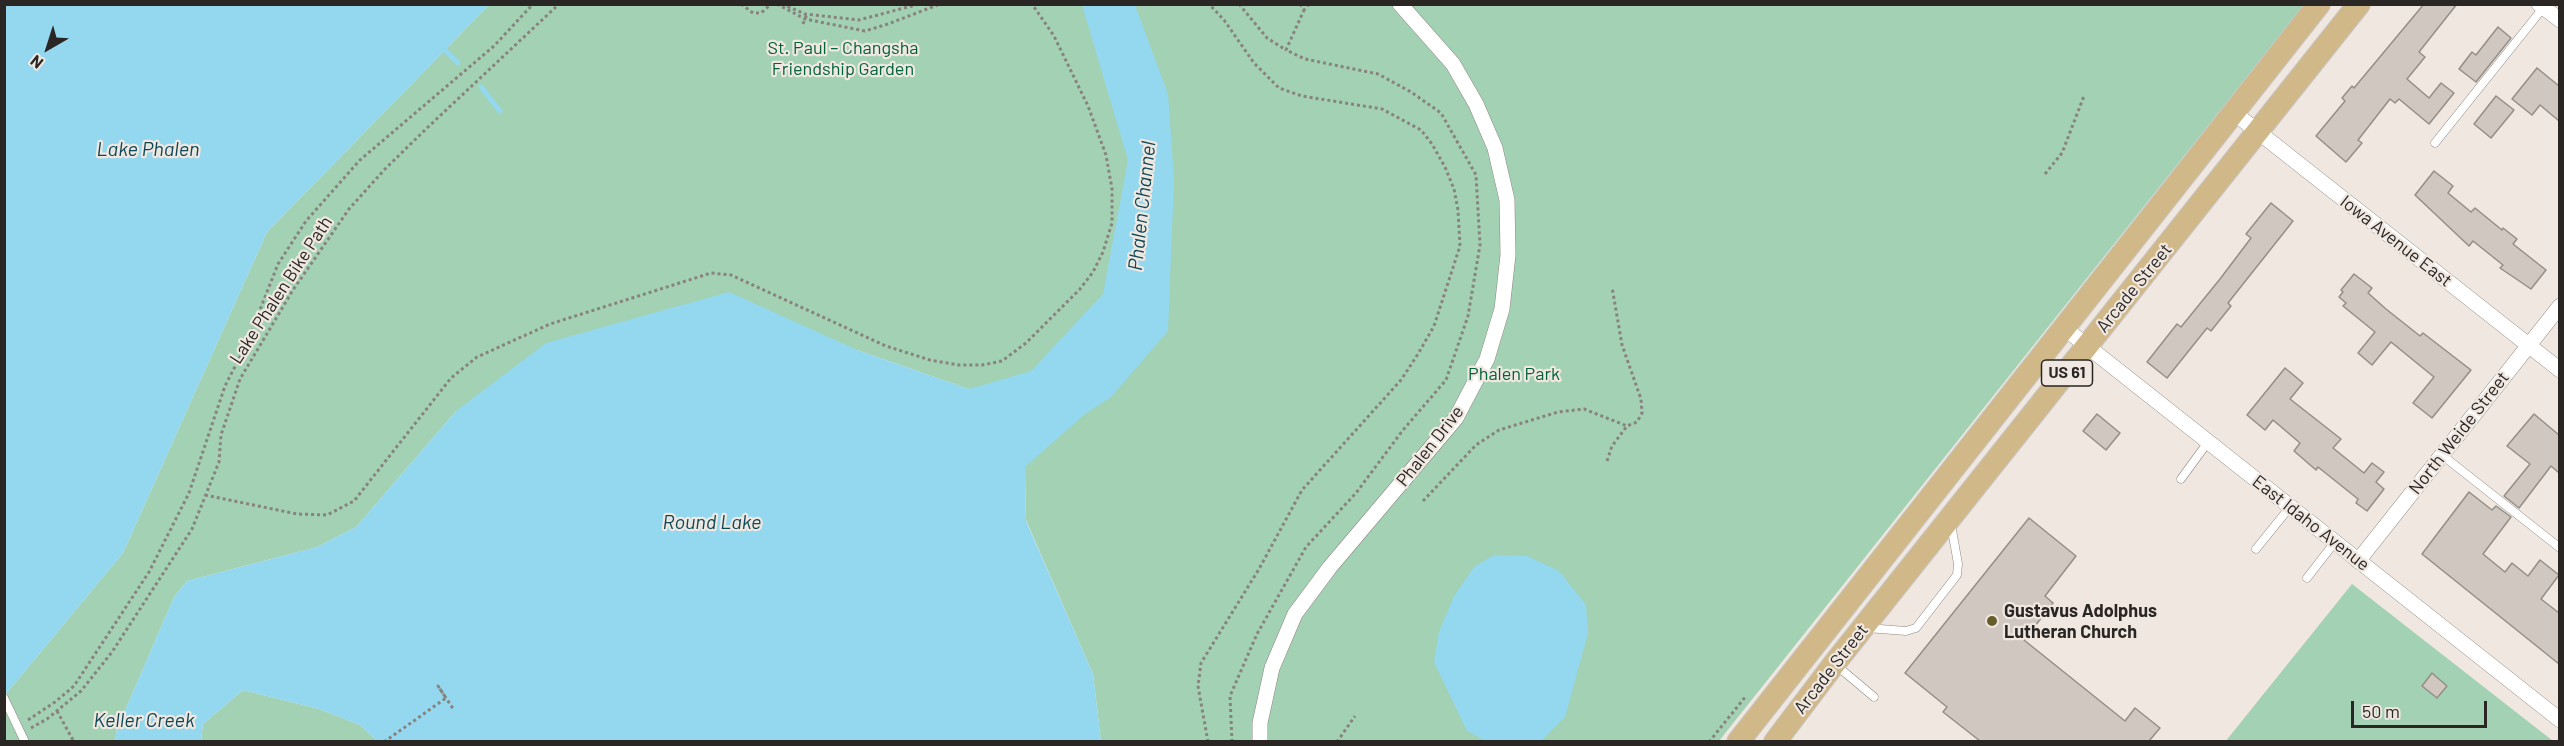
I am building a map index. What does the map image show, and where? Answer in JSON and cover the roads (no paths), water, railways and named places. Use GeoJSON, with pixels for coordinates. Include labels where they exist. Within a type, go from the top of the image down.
{"type":"FeatureCollection","features":[{"type":"Feature","properties":{"kind":"main road","name":"Arcade Street"},"geometry":{"type":"LineString","coordinates":[[1738,741],[2062,327],[2319,4]]}},
{"type":"Feature","properties":{"kind":"main road","name":"Arcade Street"},"geometry":{"type":"LineString","coordinates":[[1775,741],[2359,4]]}},
{"type":"Feature","properties":{"kind":"street","name":"Phalen Drive"},"geometry":{"type":"LineString","coordinates":[[1260,741],[1260,723],[1272,668],[1295,614],[1351,541],[1456,418],[1487,359],[1502,309],[1508,255],[1507,200],[1495,148],[1476,104],[1453,64],[1400,4]]}},
{"type":"Feature","properties":{"kind":"street"},"geometry":{"type":"LineString","coordinates":[[2541,6],[2559,20]]}},
{"type":"Feature","properties":{"kind":"street","name":"Iowa Avenue East"},"geometry":{"type":"LineString","coordinates":[[2233,112],[2559,370]]}},
{"type":"Feature","properties":{"kind":"street","name":"North Weide Street"},"geometry":{"type":"LineString","coordinates":[[2358,561],[2559,306]]}},
{"type":"Feature","properties":{"kind":"street","name":"East Idaho Avenue"},"geometry":{"type":"LineString","coordinates":[[2062,327],[2559,720]]}},
{"type":"Feature","properties":{"kind":"lane"},"geometry":{"type":"LineString","coordinates":[[2435,143],[2541,6]]}},
{"type":"Feature","properties":{"kind":"lane"},"geometry":{"type":"LineString","coordinates":[[2181,479],[2208,442]]}},
{"type":"Feature","properties":{"kind":"lane"},"geometry":{"type":"LineString","coordinates":[[2442,454],[2559,548]]}},
{"type":"Feature","properties":{"kind":"lane"},"geometry":{"type":"LineString","coordinates":[[2256,549],[2290,507]]}},
{"type":"Feature","properties":{"kind":"lane"},"geometry":{"type":"LineString","coordinates":[[1863,628],[1906,631],[1916,628],[1957,575],[1958,564],[1950,518]]}},
{"type":"Feature","properties":{"kind":"lane"},"geometry":{"type":"LineString","coordinates":[[2307,578],[2335,543]]}},
{"type":"Feature","properties":{"kind":"lane"},"geometry":{"type":"LineString","coordinates":[[1834,664],[1874,697]]}},
{"type":"Feature","properties":{"kind":"lane"},"geometry":{"type":"LineString","coordinates":[[4,698],[25,741]]}},
{"type":"Feature","properties":{"kind":"water","name":"Lake Phalen"},"geometry":{"type":"Polygon","coordinates":[[[5,5],[489,5],[267,232],[123,553],[5,695],[5,5]]]}},
{"type":"Feature","properties":{"kind":"water","name":"Round Lake"},"geometry":{"type":"Polygon","coordinates":[[[1082,5],[1135,5],[1168,94],[1174,180],[1168,331],[1111,397],[1085,414],[1025,467],[1026,521],[1093,674],[1101,741],[377,741],[360,725],[319,709],[243,690],[203,724],[201,741],[115,741],[117,729],[174,597],[187,581],[317,547],[356,527],[456,411],[546,343],[729,292],[857,350],[969,389],[1031,371],[1103,294],[1128,160],[1082,5]]]}},
{"type":"Feature","properties":{"kind":"water"},"geometry":{"type":"Polygon","coordinates":[[[1494,555],[1527,556],[1559,571],[1586,605],[1588,633],[1565,717],[1541,741],[1486,741],[1467,731],[1434,662],[1439,632],[1454,596],[1474,567],[1494,555]]]}},
{"type":"Feature","properties":{"kind":"waterway"},"geometry":{"type":"LineString","coordinates":[[445,50],[458,63]]}},
{"type":"Feature","properties":{"kind":"waterway"},"geometry":{"type":"LineString","coordinates":[[481,87],[500,111]]}},
{"type":"Feature","properties":{"kind":"place","name":"Gustavus Adolphus Lutheran Church"},"geometry":{"type":"Point","coordinates":[1992,621]}},
{"type":"Feature","properties":{"kind":"park label","name":"St. Paul – Changsha Friendship Garden"},"geometry":{"type":"Point","coordinates":[843,58]}},
{"type":"Feature","properties":{"kind":"park label","name":"Phalen Park"},"geometry":{"type":"Point","coordinates":[1514,374]}},
{"type":"Feature","properties":{"kind":"water label","name":"Phalen Channel"},"geometry":{"type":"Point","coordinates":[1142,206]}},
{"type":"Feature","properties":{"kind":"water label","name":"Keller Creek"},"geometry":{"type":"Point","coordinates":[144,720]}}]}
